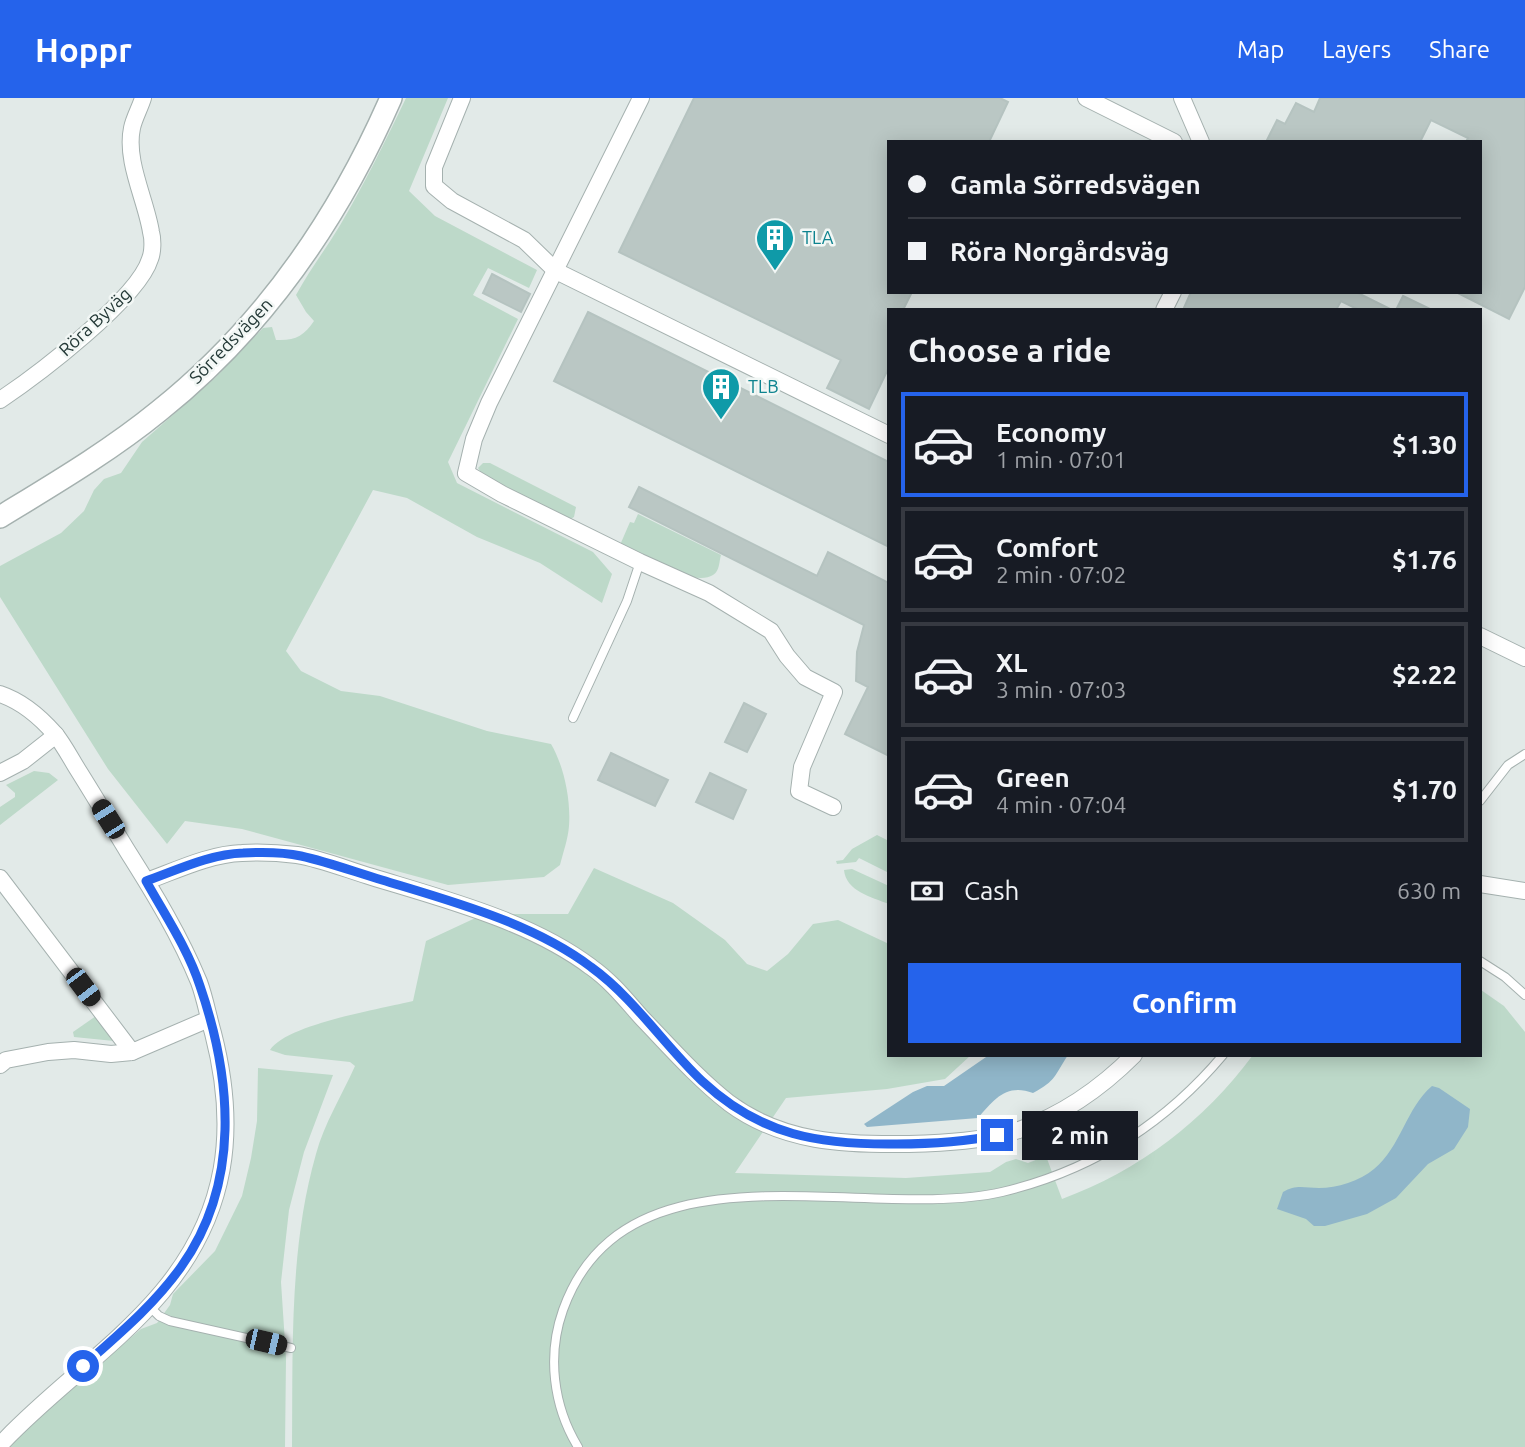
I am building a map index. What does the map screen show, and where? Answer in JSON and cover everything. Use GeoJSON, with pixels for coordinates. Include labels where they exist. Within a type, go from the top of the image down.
{"type":"FeatureCollection","features":[{"type":"Feature","properties":{"kind":"street","name":"Röra Byväg"},"geometry":{"type":"LineString","coordinates":[[0,400],[32,379],[113,309],[134,286],[150,260],[152,234],[133,165],[131,130],[143,98]]}},
{"type":"Feature","properties":{"kind":"street","name":"Sörredsvägen"},"geometry":{"type":"LineString","coordinates":[[0,517],[145,422],[195,380],[237,338],[279,290],[330,219],[356,173],[391,98]]}},
{"type":"Feature","properties":{"kind":"street"},"geometry":{"type":"LineString","coordinates":[[462,98],[434,167],[435,186],[452,201],[524,240],[555,271],[887,434]]}},
{"type":"Feature","properties":{"kind":"street"},"geometry":{"type":"LineString","coordinates":[[641,98],[489,403],[474,439],[466,473],[502,494],[639,562],[709,593],[771,631],[805,677],[834,692],[802,767],[799,791],[833,807]]}},
{"type":"Feature","properties":{"kind":"street"},"geometry":{"type":"LineString","coordinates":[[1086,98],[1170,140]]}},
{"type":"Feature","properties":{"kind":"street"},"geometry":{"type":"LineString","coordinates":[[1182,98],[1200,140]]}},
{"type":"Feature","properties":{"kind":"street"},"geometry":{"type":"LineString","coordinates":[[1482,637],[1525,658]]}},
{"type":"Feature","properties":{"kind":"street"},"geometry":{"type":"LineString","coordinates":[[0,694],[30,711],[56,735],[181,942],[200,985],[209,1019],[225,1091],[226,1133],[220,1175],[211,1209],[198,1241],[170,1283],[149,1306],[0,1445]]}},
{"type":"Feature","properties":{"kind":"street"},"geometry":{"type":"LineString","coordinates":[[0,773],[23,761],[56,735]]}},
{"type":"Feature","properties":{"kind":"street"},"geometry":{"type":"LineString","coordinates":[[146,881],[211,859],[240,853],[298,855],[415,890],[514,925],[553,942],[592,967],[618,989],[703,1081],[732,1104],[779,1130],[816,1140],[851,1145],[930,1144],[976,1139],[1019,1129],[1057,1112],[1094,1090],[1132,1057]]}},
{"type":"Feature","properties":{"kind":"street"},"geometry":{"type":"LineString","coordinates":[[0,878],[132,1052]]}},
{"type":"Feature","properties":{"kind":"street"},"geometry":{"type":"LineString","coordinates":[[1482,884],[1525,891]]}},
{"type":"Feature","properties":{"kind":"street"},"geometry":{"type":"LineString","coordinates":[[0,1065],[6,1060],[48,1052],[132,1052],[209,1019]]}},
{"type":"Feature","properties":{"kind":"lane"},"geometry":{"type":"LineString","coordinates":[[573,718],[626,601],[639,562]]}},
{"type":"Feature","properties":{"kind":"lane"},"geometry":{"type":"LineString","coordinates":[[1482,798],[1508,765],[1525,754]]}},
{"type":"Feature","properties":{"kind":"lane"},"geometry":{"type":"LineString","coordinates":[[1482,962],[1505,977],[1525,995]]}},
{"type":"Feature","properties":{"kind":"lane"},"geometry":{"type":"LineString","coordinates":[[578,1447],[558,1398],[554,1364],[556,1334],[566,1300],[583,1270],[602,1249],[629,1228],[665,1211],[726,1199],[797,1195],[932,1200],[978,1196],[1024,1186],[1088,1163],[1124,1143],[1186,1095],[1221,1057]]}},
{"type":"Feature","properties":{"kind":"lane"},"geometry":{"type":"LineString","coordinates":[[149,1306],[159,1316],[170,1321],[291,1348]]}},
{"type":"Feature","properties":{"kind":"green space"},"geometry":{"type":"Polygon","coordinates":[[[406,98],[448,98],[409,191],[435,216],[537,270],[529,288],[488,268],[473,295],[518,319],[448,462],[457,483],[593,552],[612,574],[602,603],[540,563],[477,537],[407,498],[373,490],[286,651],[301,671],[341,691],[380,696],[487,731],[551,744],[560,762],[566,784],[569,826],[560,865],[544,877],[448,885],[242,829],[185,821],[167,844],[108,769],[0,597],[0,566],[61,533],[84,511],[94,490],[104,479],[121,473],[142,442],[215,378],[263,328],[272,327],[276,340],[283,340],[303,334],[310,326],[314,321],[296,295],[348,211],[406,98]]]}},
{"type":"Feature","properties":{"kind":"green space"},"geometry":{"type":"Polygon","coordinates":[[[483,463],[490,463],[576,507],[574,517],[569,520],[485,478],[478,468],[483,463]]]}},
{"type":"Feature","properties":{"kind":"green space"},"geometry":{"type":"Polygon","coordinates":[[[638,514],[721,555],[717,571],[704,578],[680,574],[620,545],[630,522],[634,523],[638,514]]]}},
{"type":"Feature","properties":{"kind":"green space"},"geometry":{"type":"Polygon","coordinates":[[[34,771],[49,773],[58,780],[0,825],[0,807],[15,797],[15,793],[6,785],[34,771]]]}},
{"type":"Feature","properties":{"kind":"green space"},"geometry":{"type":"Polygon","coordinates":[[[877,835],[887,840],[887,872],[859,858],[856,862],[837,864],[836,861],[843,860],[852,849],[877,835]]]}},
{"type":"Feature","properties":{"kind":"green space"},"geometry":{"type":"Polygon","coordinates":[[[594,868],[673,903],[725,940],[747,964],[767,971],[788,954],[813,924],[838,920],[887,943],[887,1057],[969,1057],[945,1079],[887,1089],[786,1098],[735,1173],[906,1178],[990,1172],[1016,1159],[1028,1163],[1046,1156],[1062,1199],[1118,1174],[1168,1141],[1213,1102],[1251,1057],[1482,1057],[1482,991],[1504,1006],[1525,1032],[1525,1447],[292,1447],[294,1299],[301,1226],[319,1143],[355,1066],[350,1062],[285,1055],[270,1050],[295,1032],[314,1025],[413,1001],[426,941],[484,914],[568,914],[594,868]]]}},
{"type":"Feature","properties":{"kind":"green space"},"geometry":{"type":"Polygon","coordinates":[[[852,869],[887,885],[887,903],[854,888],[844,870],[852,869]]]}},
{"type":"Feature","properties":{"kind":"green space"},"geometry":{"type":"Polygon","coordinates":[[[96,1016],[114,1041],[74,1037],[73,1032],[96,1016]]]}},
{"type":"Feature","properties":{"kind":"green space"},"geometry":{"type":"Polygon","coordinates":[[[258,1068],[333,1075],[304,1152],[289,1210],[281,1282],[286,1358],[285,1447],[10,1447],[27,1428],[141,1329],[157,1323],[170,1305],[173,1294],[215,1251],[242,1196],[251,1158],[257,1121],[258,1068]]]}},
{"type":"Feature","properties":{"kind":"water"},"geometry":{"type":"Polygon","coordinates":[[[986,1057],[1067,1057],[1047,1085],[1033,1093],[1024,1090],[1008,1092],[978,1118],[867,1127],[864,1124],[913,1092],[927,1086],[944,1086],[986,1057]]]}},
{"type":"Feature","properties":{"kind":"water"},"geometry":{"type":"Polygon","coordinates":[[[1432,1086],[1470,1109],[1468,1127],[1454,1149],[1428,1164],[1396,1198],[1367,1214],[1325,1226],[1314,1226],[1306,1219],[1277,1209],[1283,1192],[1296,1187],[1326,1188],[1341,1185],[1374,1169],[1391,1150],[1416,1105],[1432,1086]]]}},
{"type":"Feature","properties":{"kind":"building","name":"TLA"},"geometry":{"type":"Polygon","coordinates":[[[694,98],[1000,98],[1008,102],[990,140],[887,140],[887,294],[911,294],[904,308],[887,308],[887,371],[869,409],[827,388],[841,360],[619,252],[694,98]]]}},
{"type":"Feature","properties":{"kind":"building"},"geometry":{"type":"Polygon","coordinates":[[[1320,98],[1525,98],[1525,287],[1509,319],[1460,294],[1482,294],[1482,140],[1467,140],[1468,138],[1431,120],[1421,140],[1267,140],[1277,120],[1285,124],[1296,103],[1314,112],[1320,98]]]}},
{"type":"Feature","properties":{"kind":"building"},"geometry":{"type":"Polygon","coordinates":[[[492,274],[530,294],[521,312],[483,293],[492,274]]]}},
{"type":"Feature","properties":{"kind":"building"},"geometry":{"type":"Polygon","coordinates":[[[1190,294],[1360,294],[1388,308],[1355,308],[1341,301],[1337,308],[1184,308],[1190,294]]]}},
{"type":"Feature","properties":{"kind":"building"},"geometry":{"type":"Polygon","coordinates":[[[1403,296],[1428,308],[1397,308],[1403,296]]]}},
{"type":"Feature","properties":{"kind":"building","name":"TLB"},"geometry":{"type":"Polygon","coordinates":[[[588,312],[887,461],[887,546],[554,381],[588,312]]]}},
{"type":"Feature","properties":{"kind":"building"},"geometry":{"type":"Polygon","coordinates":[[[639,487],[817,576],[828,552],[887,582],[887,755],[845,734],[868,687],[856,681],[857,652],[864,625],[629,507],[639,487]]]}},
{"type":"Feature","properties":{"kind":"building"},"geometry":{"type":"Polygon","coordinates":[[[744,703],[766,714],[747,752],[725,742],[744,703]]]}},
{"type":"Feature","properties":{"kind":"building"},"geometry":{"type":"Polygon","coordinates":[[[611,753],[668,780],[655,806],[598,780],[611,753]]]}},
{"type":"Feature","properties":{"kind":"building"},"geometry":{"type":"Polygon","coordinates":[[[710,773],[746,790],[733,819],[696,802],[710,773]]]}},
{"type":"Feature","properties":{"kind":"place","name":"TLA"},"geometry":{"type":"Point","coordinates":[775,272]}},
{"type":"Feature","properties":{"kind":"place","name":"TLB"},"geometry":{"type":"Point","coordinates":[721,421]}},
{"type":"Feature","properties":{"kind":"route"},"geometry":{"type":"LineString","coordinates":[[83,1366],[170,1283],[198,1241],[217,1189],[227,1119],[222,1071],[200,985],[181,942],[146,881],[211,859],[240,853],[298,855],[415,890],[514,925],[553,942],[592,967],[618,989],[703,1081],[732,1104],[779,1130],[816,1140],[851,1145],[930,1144],[997,1135]]}}]}
